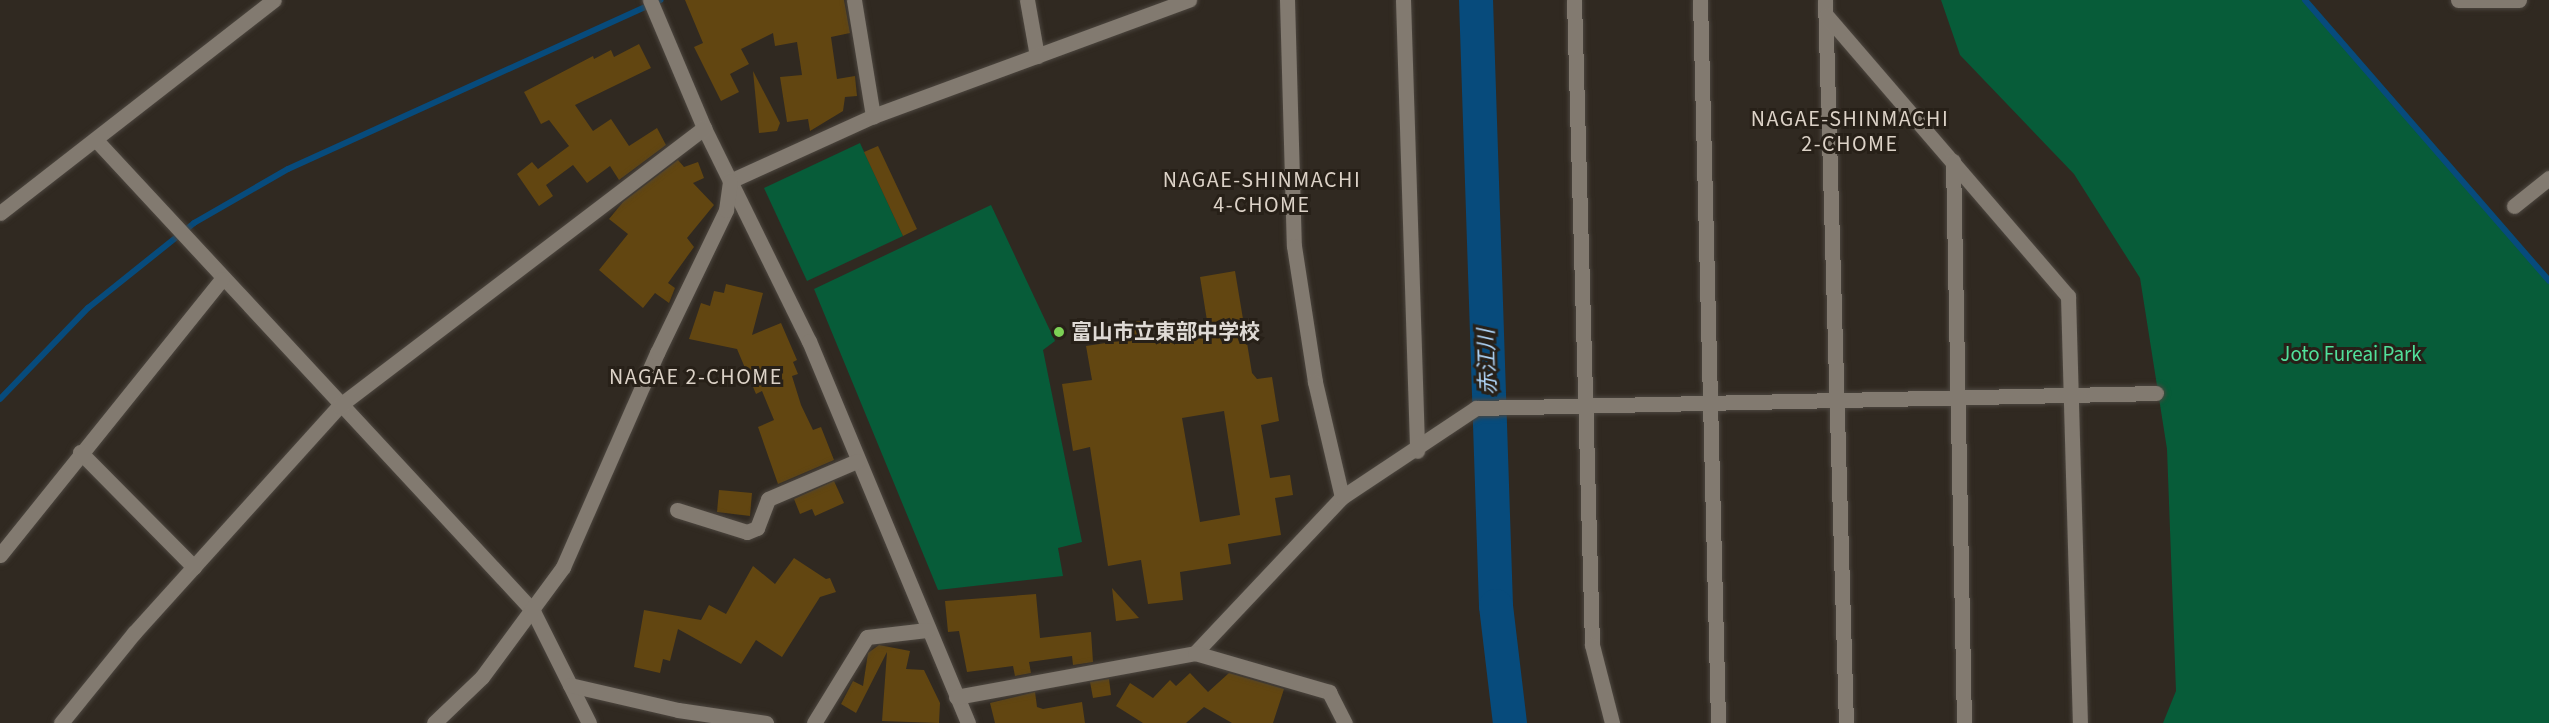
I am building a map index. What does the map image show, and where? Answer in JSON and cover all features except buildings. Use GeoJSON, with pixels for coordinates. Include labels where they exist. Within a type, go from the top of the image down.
{"type":"FeatureCollection","features":[{"type":"Feature","properties":{"kind":"street"},"geometry":{"type":"LineString","coordinates":[[0,213],[274,0]]}},
{"type":"Feature","properties":{"kind":"street"},"geometry":{"type":"LineString","coordinates":[[650,0],[704,128],[809,341],[927,630],[968,723]]}},
{"type":"Feature","properties":{"kind":"street"},"geometry":{"type":"LineString","coordinates":[[854,0],[873,116]]}},
{"type":"Feature","properties":{"kind":"street"},"geometry":{"type":"LineString","coordinates":[[1027,0],[1036,56]]}},
{"type":"Feature","properties":{"kind":"street"},"geometry":{"type":"LineString","coordinates":[[1287,0],[1294,246],[1315,382],[1342,497]]}},
{"type":"Feature","properties":{"kind":"street"},"geometry":{"type":"LineString","coordinates":[[1403,0],[1417,451]]}},
{"type":"Feature","properties":{"kind":"street"},"geometry":{"type":"LineString","coordinates":[[1574,0],[1592,645],[1612,723]]}},
{"type":"Feature","properties":{"kind":"street"},"geometry":{"type":"LineString","coordinates":[[1700,0],[1713,402],[1718,723]]}},
{"type":"Feature","properties":{"kind":"street"},"geometry":{"type":"LineString","coordinates":[[2458,0],[2519,0]]}},
{"type":"Feature","properties":{"kind":"street"},"geometry":{"type":"LineString","coordinates":[[730,181],[873,116],[1180,1]]}},
{"type":"Feature","properties":{"kind":"street"},"geometry":{"type":"LineString","coordinates":[[1826,8],[2068,296],[2080,723]]}},
{"type":"Feature","properties":{"kind":"street"},"geometry":{"type":"LineString","coordinates":[[1826,8],[1834,399],[1846,723]]}},
{"type":"Feature","properties":{"kind":"street"},"geometry":{"type":"LineString","coordinates":[[61,723],[194,567],[339,406],[704,128]]}},
{"type":"Feature","properties":{"kind":"street"},"geometry":{"type":"LineString","coordinates":[[96,140],[339,406],[533,611],[589,723]]}},
{"type":"Feature","properties":{"kind":"street"},"geometry":{"type":"LineString","coordinates":[[1953,161],[1964,723]]}},
{"type":"Feature","properties":{"kind":"street"},"geometry":{"type":"LineString","coordinates":[[2514,206],[2549,178]]}},
{"type":"Feature","properties":{"kind":"street"},"geometry":{"type":"LineString","coordinates":[[434,723],[482,677],[533,611],[563,567],[657,353],[726,210],[730,181]]}},
{"type":"Feature","properties":{"kind":"street"},"geometry":{"type":"LineString","coordinates":[[0,555],[80,452],[222,279]]}},
{"type":"Feature","properties":{"kind":"street"},"geometry":{"type":"LineString","coordinates":[[1195,653],[1342,497],[1417,451],[1476,408],[2156,393]]}},
{"type":"Feature","properties":{"kind":"street"},"geometry":{"type":"LineString","coordinates":[[80,452],[194,567]]}},
{"type":"Feature","properties":{"kind":"street"},"geometry":{"type":"LineString","coordinates":[[677,510],[747,532],[757,528],[768,499],[857,461]]}},
{"type":"Feature","properties":{"kind":"street"},"geometry":{"type":"LineString","coordinates":[[814,723],[867,637],[927,630]]}},
{"type":"Feature","properties":{"kind":"street"},"geometry":{"type":"LineString","coordinates":[[956,697],[1195,653],[1329,692],[1345,723]]}},
{"type":"Feature","properties":{"kind":"street"},"geometry":{"type":"LineString","coordinates":[[570,685],[678,710],[766,723]]}},
{"type":"Feature","properties":{"kind":"green space","name":"Joto Fureai Park"},"geometry":{"type":"Polygon","coordinates":[[[1941,0],[2303,0],[2549,281],[2549,723],[2163,723],[2176,691],[2167,449],[2140,278],[2074,174],[1960,55],[1941,0]]]}},
{"type":"Feature","properties":{"kind":"green space"},"geometry":{"type":"Polygon","coordinates":[[[860,143],[903,236],[807,281],[764,188],[860,143]]]}},
{"type":"Feature","properties":{"kind":"green space"},"geometry":{"type":"Polygon","coordinates":[[[991,205],[1055,341],[1043,350],[1082,542],[1058,548],[1063,576],[938,590],[814,289],[991,205]]]}},
{"type":"Feature","properties":{"kind":"waterway"},"geometry":{"type":"LineString","coordinates":[[0,399],[88,308],[194,223],[288,169],[661,0]]}},
{"type":"Feature","properties":{"kind":"waterway","name":"赤江川"},"geometry":{"type":"LineString","coordinates":[[1476,0],[1496,606],[1510,723]]}},
{"type":"Feature","properties":{"kind":"waterway"},"geometry":{"type":"LineString","coordinates":[[2305,0],[2549,281]]}},
{"type":"Feature","properties":{"kind":"place","name":"富山市立東部中学校"},"geometry":{"type":"Point","coordinates":[1059,332]}},
{"type":"Feature","properties":{"kind":"district","name":"NAGAE-SHINMACHI 2-CHOME"},"geometry":{"type":"Point","coordinates":[1850,132]}},
{"type":"Feature","properties":{"kind":"district","name":"NAGAE-SHINMACHI 4-CHOME"},"geometry":{"type":"Point","coordinates":[1262,192]}},
{"type":"Feature","properties":{"kind":"district","name":"NAGAE 2-CHOME"},"geometry":{"type":"Point","coordinates":[696,378]}}]}
